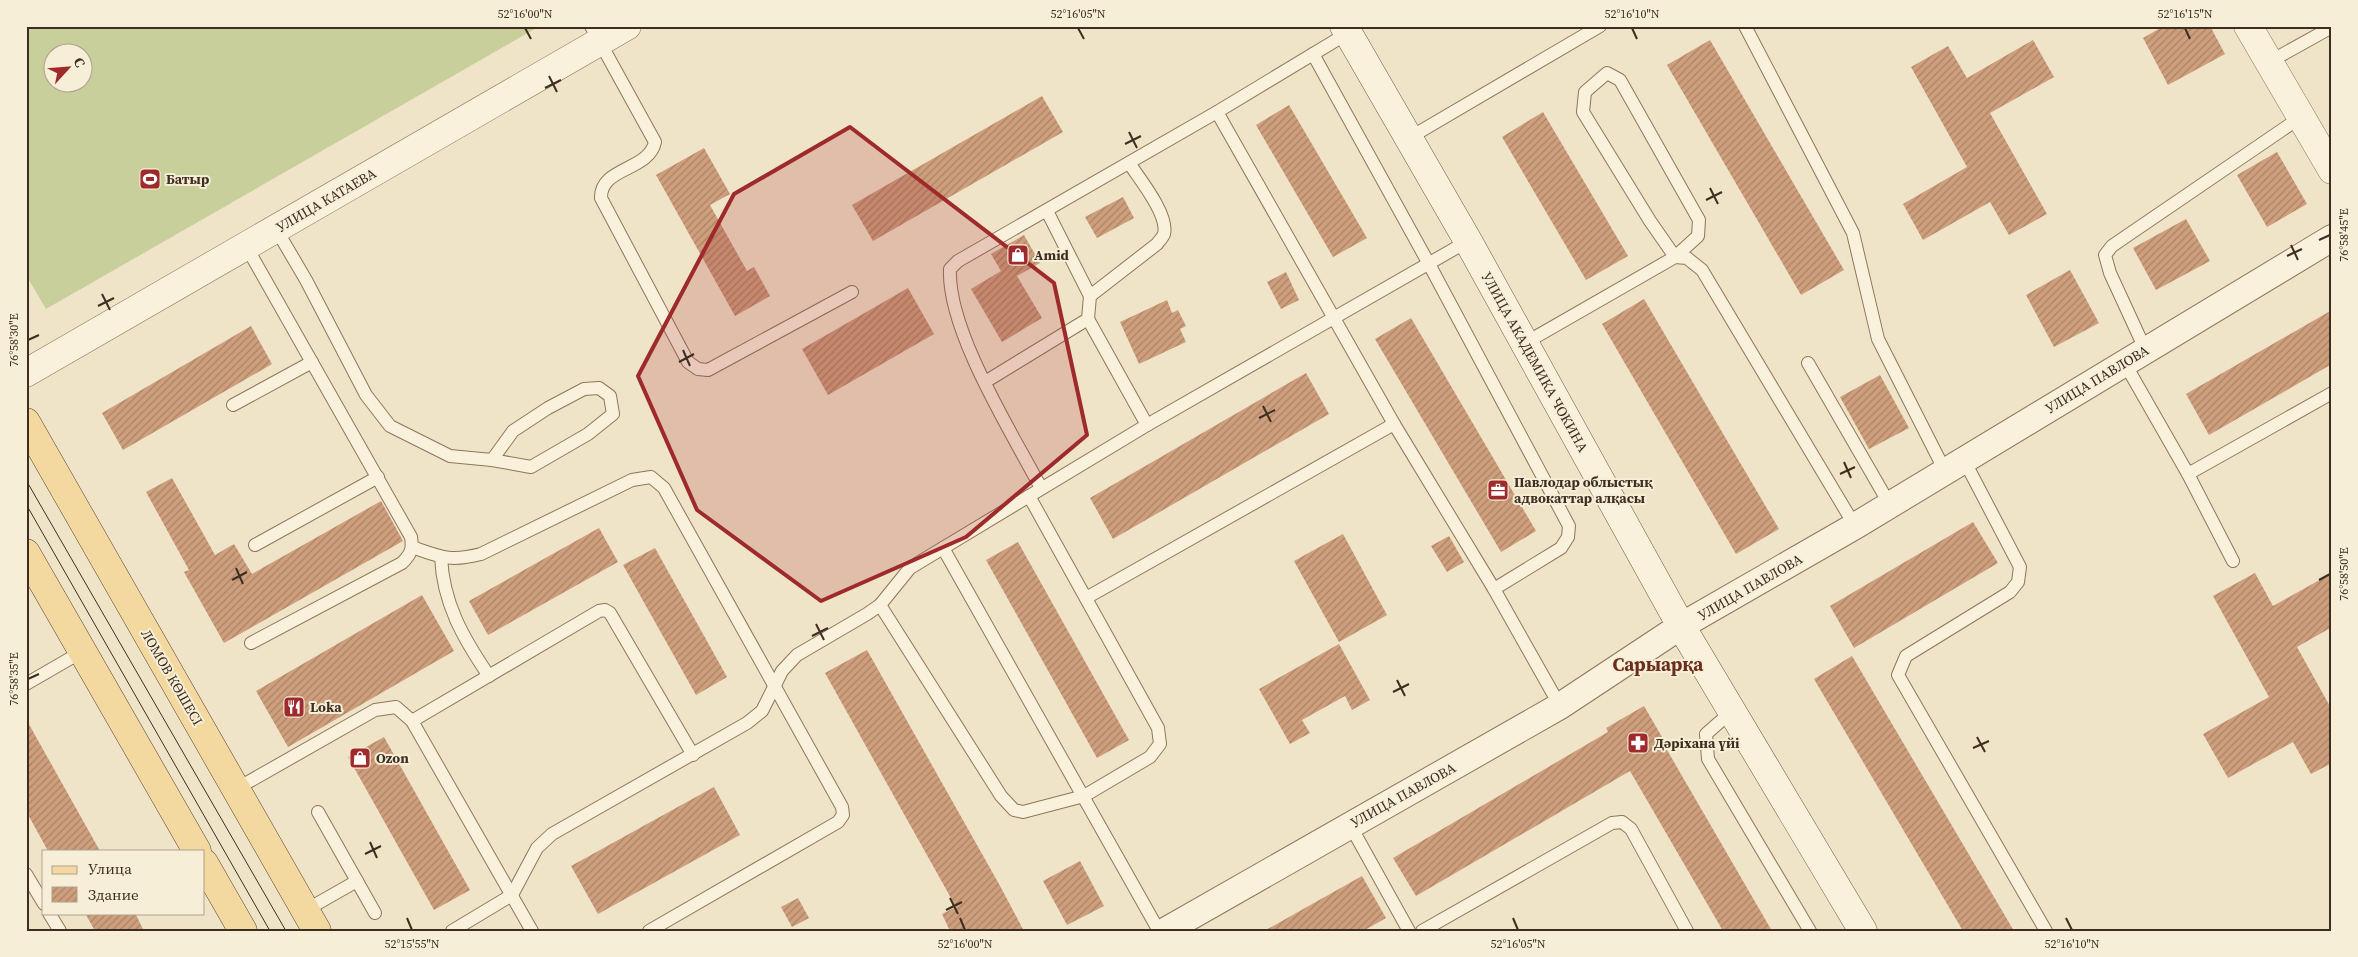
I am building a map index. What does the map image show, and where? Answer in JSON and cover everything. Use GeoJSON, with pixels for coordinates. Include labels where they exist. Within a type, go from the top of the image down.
{"type":"FeatureCollection","features":[{"type":"Feature","properties":{"kind":"main road","name":"УЛИЦА КАТАЕВА"},"geometry":{"type":"LineString","coordinates":[[26,373],[276,229],[596,34],[627,26]]}},
{"type":"Feature","properties":{"kind":"main road"},"geometry":{"type":"LineString","coordinates":[[2248,26],[2301,117],[2325,142],[2332,170]]}},
{"type":"Feature","properties":{"kind":"main road","name":"УЛИЦА АКАДЕМИКА ЧОКИНА"},"geometry":{"type":"LineString","coordinates":[[1346,30],[1468,241],[1681,626],[1863,931]]}},
{"type":"Feature","properties":{"kind":"main road","name":"ЛОМОВ КӨШЕСІ"},"geometry":{"type":"LineString","coordinates":[[26,422],[312,921]]}},
{"type":"Feature","properties":{"kind":"main road"},"geometry":{"type":"LineString","coordinates":[[26,553],[196,850]]}},
{"type":"Feature","properties":{"kind":"main road"},"geometry":{"type":"LineString","coordinates":[[205,865],[242,931]]}},
{"type":"Feature","properties":{"kind":"street","name":"УЛИЦА ПАВЛОВА"},"geometry":{"type":"LineString","coordinates":[[1165,931],[1560,706],[1681,626],[1855,526],[2332,238]]}},
{"type":"Feature","properties":{"kind":"lane"},"geometry":{"type":"LineString","coordinates":[[1409,138],[1600,26]]}},
{"type":"Feature","properties":{"kind":"lane"},"geometry":{"type":"LineString","coordinates":[[1745,26],[1853,233],[1878,339],[1955,466],[2020,567],[2018,582],[2010,592],[1906,656],[1898,675],[2046,931]]}},
{"type":"Feature","properties":{"kind":"lane"},"geometry":{"type":"LineString","coordinates":[[2269,62],[2332,27]]}},
{"type":"Feature","properties":{"kind":"lane"},"geometry":{"type":"LineString","coordinates":[[1041,488],[985,382],[964,334],[950,284],[950,270],[958,261],[1217,112],[1313,54],[1346,30]]}},
{"type":"Feature","properties":{"kind":"lane"},"geometry":{"type":"LineString","coordinates":[[596,34],[655,142],[653,152],[646,159],[605,181],[601,188],[601,198],[688,362],[698,369],[708,370],[852,292]]}},
{"type":"Feature","properties":{"kind":"lane"},"geometry":{"type":"LineString","coordinates":[[1313,54],[1429,264],[1568,526],[1568,537],[1561,548],[1494,589]]}},
{"type":"Feature","properties":{"kind":"lane"},"geometry":{"type":"LineString","coordinates":[[1525,343],[1676,256],[1698,236],[1699,220],[1620,80],[1607,72],[1585,92],[1583,112],[1650,221],[1676,256],[1687,258],[1702,270],[1855,526]]}},
{"type":"Feature","properties":{"kind":"lane"},"geometry":{"type":"LineString","coordinates":[[1217,112],[1394,424],[1494,589],[1560,706]]}},
{"type":"Feature","properties":{"kind":"lane"},"geometry":{"type":"LineString","coordinates":[[2233,561],[2188,474],[2135,356],[2105,255],[2112,246],[2301,117]]}},
{"type":"Feature","properties":{"kind":"lane"},"geometry":{"type":"LineString","coordinates":[[1090,296],[1149,252],[1164,233],[1163,220],[1158,208],[1130,163]]}},
{"type":"Feature","properties":{"kind":"lane"},"geometry":{"type":"LineString","coordinates":[[1047,210],[1090,296],[1088,319],[1147,425]]}},
{"type":"Feature","properties":{"kind":"lane"},"geometry":{"type":"LineString","coordinates":[[276,229],[306,280],[366,395],[390,426],[450,456],[492,460],[531,467],[588,434],[613,414],[610,396],[599,388],[584,389],[548,408],[513,431],[492,460]]}},
{"type":"Feature","properties":{"kind":"lane"},"geometry":{"type":"LineString","coordinates":[[452,931],[512,895],[537,848],[552,834],[747,723],[762,710],[775,688],[782,671],[797,655],[880,604],[910,568],[1147,425],[1468,241]]}},
{"type":"Feature","properties":{"kind":"lane"},"geometry":{"type":"LineString","coordinates":[[246,246],[378,477],[411,537],[412,547],[410,556],[402,563],[252,643]]}},
{"type":"Feature","properties":{"kind":"lane"},"geometry":{"type":"LineString","coordinates":[[985,382],[1088,319]]}},
{"type":"Feature","properties":{"kind":"lane"},"geometry":{"type":"LineString","coordinates":[[234,406],[312,362]]}},
{"type":"Feature","properties":{"kind":"lane"},"geometry":{"type":"LineString","coordinates":[[1808,363],[1890,504]]}},
{"type":"Feature","properties":{"kind":"lane"},"geometry":{"type":"LineString","coordinates":[[2188,474],[2332,393]]}},
{"type":"Feature","properties":{"kind":"lane"},"geometry":{"type":"LineString","coordinates":[[1086,598],[1394,424]]}},
{"type":"Feature","properties":{"kind":"lane"},"geometry":{"type":"LineString","coordinates":[[255,545],[378,477]]}},
{"type":"Feature","properties":{"kind":"lane"},"geometry":{"type":"LineString","coordinates":[[412,547],[448,559],[464,559],[481,554],[632,480],[651,478],[664,488],[842,807],[843,815],[838,822],[649,931]]}},
{"type":"Feature","properties":{"kind":"lane"},"geometry":{"type":"LineString","coordinates":[[880,604],[1001,796],[1014,810],[1023,812],[1084,796],[1150,757],[1157,751],[1160,737],[1158,728],[1029,496]]}},
{"type":"Feature","properties":{"kind":"lane"},"geometry":{"type":"LineString","coordinates":[[943,548],[1159,931]]}},
{"type":"Feature","properties":{"kind":"lane"},"geometry":{"type":"LineString","coordinates":[[441,557],[442,582],[455,617],[469,647],[489,676]]}},
{"type":"Feature","properties":{"kind":"lane"},"geometry":{"type":"LineString","coordinates":[[412,721],[599,611],[605,610],[610,613],[693,755]]}},
{"type":"Feature","properties":{"kind":"lane"},"geometry":{"type":"LineString","coordinates":[[26,684],[83,651]]}},
{"type":"Feature","properties":{"kind":"lane"},"geometry":{"type":"LineString","coordinates":[[236,789],[374,710],[396,707],[412,721],[532,931]]}},
{"type":"Feature","properties":{"kind":"lane"},"geometry":{"type":"LineString","coordinates":[[1731,712],[1706,734],[1708,759],[1810,931]]}},
{"type":"Feature","properties":{"kind":"lane"},"geometry":{"type":"LineString","coordinates":[[318,812],[375,913]]}},
{"type":"Feature","properties":{"kind":"lane"},"geometry":{"type":"LineString","coordinates":[[1422,931],[1612,824],[1622,822],[1631,829],[1687,931]]}},
{"type":"Feature","properties":{"kind":"lane"},"geometry":{"type":"LineString","coordinates":[[1350,825],[1409,931]]}},
{"type":"Feature","properties":{"kind":"lane"},"geometry":{"type":"LineString","coordinates":[[26,874],[42,901]]}},
{"type":"Feature","properties":{"kind":"lane"},"geometry":{"type":"LineString","coordinates":[[312,921],[357,881]]}},
{"type":"Feature","properties":{"kind":"lane"},"geometry":{"type":"LineString","coordinates":[[50,914],[60,931]]}},
{"type":"Feature","properties":{"kind":"highlighted area"},"geometry":{"type":"Polygon","coordinates":[[[850,127],[1054,283],[1087,435],[966,537],[821,601],[697,510],[638,376],[734,194],[850,127]]]}},
{"type":"Feature","properties":{"kind":"green space","name":"Батыр"},"geometry":{"type":"Polygon","coordinates":[[[26,26],[540,26],[46,309],[26,275],[26,26]]]}},
{"type":"Feature","properties":{"kind":"building"},"geometry":{"type":"Polygon","coordinates":[[[2164,26],[2210,26],[2225,54],[2168,85],[2143,38],[2164,26]]]}},
{"type":"Feature","properties":{"kind":"building"},"geometry":{"type":"Polygon","coordinates":[[[1710,40],[1844,270],[1801,295],[1667,65],[1710,40]]]}},
{"type":"Feature","properties":{"kind":"building"},"geometry":{"type":"Polygon","coordinates":[[[2033,40],[2054,77],[1990,113],[2047,214],[2009,235],[1990,202],[1923,240],[1903,204],[1967,167],[1911,67],[1948,46],[1967,78],[2033,40]]]}},
{"type":"Feature","properties":{"kind":"building"},"geometry":{"type":"Polygon","coordinates":[[[1042,96],[1063,132],[873,241],[852,205],[1042,96]]]}},
{"type":"Feature","properties":{"kind":"building"},"geometry":{"type":"Polygon","coordinates":[[[1289,105],[1367,238],[1333,257],[1256,125],[1289,105]]]}},
{"type":"Feature","properties":{"kind":"building"},"geometry":{"type":"Polygon","coordinates":[[[1543,112],[1628,256],[1586,280],[1502,137],[1543,112]]]}},
{"type":"Feature","properties":{"kind":"building"},"geometry":{"type":"Polygon","coordinates":[[[704,148],[730,194],[710,205],[747,271],[754,267],[770,296],[735,316],[656,175],[704,148]]]}},
{"type":"Feature","properties":{"kind":"building"},"geometry":{"type":"Polygon","coordinates":[[[2277,152],[2307,204],[2267,227],[2237,175],[2277,152]]]}},
{"type":"Feature","properties":{"kind":"building"},"geometry":{"type":"Polygon","coordinates":[[[1123,197],[1134,218],[1097,238],[1085,217],[1123,197]]]}},
{"type":"Feature","properties":{"kind":"building"},"geometry":{"type":"Polygon","coordinates":[[[2186,219],[2210,261],[2156,290],[2133,248],[2186,219]]]}},
{"type":"Feature","properties":{"kind":"building"},"geometry":{"type":"Polygon","coordinates":[[[1024,235],[1040,263],[1017,276],[1042,318],[1002,342],[971,289],[1001,271],[991,254],[1024,235]]]}},
{"type":"Feature","properties":{"kind":"building"},"geometry":{"type":"Polygon","coordinates":[[[2070,270],[2099,323],[2054,347],[2026,295],[2070,270]]]}},
{"type":"Feature","properties":{"kind":"building"},"geometry":{"type":"Polygon","coordinates":[[[1286,272],[1299,300],[1281,309],[1267,282],[1286,272]]]}},
{"type":"Feature","properties":{"kind":"building"},"geometry":{"type":"Polygon","coordinates":[[[908,288],[934,334],[828,395],[802,349],[908,288]]]}},
{"type":"Feature","properties":{"kind":"building"},"geometry":{"type":"Polygon","coordinates":[[[1644,299],[1779,529],[1736,554],[1602,324],[1644,299]]]}},
{"type":"Feature","properties":{"kind":"building"},"geometry":{"type":"Polygon","coordinates":[[[1167,300],[1172,313],[1178,310],[1186,326],[1180,329],[1186,342],[1139,364],[1120,322],[1167,300]]]}},
{"type":"Feature","properties":{"kind":"building"},"geometry":{"type":"Polygon","coordinates":[[[2332,310],[2332,364],[2209,435],[2186,394],[2332,310]]]}},
{"type":"Feature","properties":{"kind":"building"},"geometry":{"type":"Polygon","coordinates":[[[1411,318],[1536,531],[1501,552],[1375,339],[1411,318]]]}},
{"type":"Feature","properties":{"kind":"building"},"geometry":{"type":"Polygon","coordinates":[[[251,326],[272,364],[123,450],[102,413],[251,326]]]}},
{"type":"Feature","properties":{"kind":"building"},"geometry":{"type":"Polygon","coordinates":[[[1306,373],[1329,414],[1113,539],[1090,498],[1306,373]]]}},
{"type":"Feature","properties":{"kind":"building"},"geometry":{"type":"Polygon","coordinates":[[[1880,375],[1909,428],[1869,449],[1840,397],[1880,375]]]}},
{"type":"Feature","properties":{"kind":"building"},"geometry":{"type":"Polygon","coordinates":[[[172,478],[215,555],[234,544],[252,574],[381,501],[403,541],[224,643],[184,572],[189,570],[146,492],[172,478]]]}},
{"type":"Feature","properties":{"kind":"building"},"geometry":{"type":"Polygon","coordinates":[[[1973,522],[1998,563],[1854,648],[1830,606],[1973,522]]]}},
{"type":"Feature","properties":{"kind":"building"},"geometry":{"type":"Polygon","coordinates":[[[599,528],[618,562],[488,635],[469,601],[599,528]]]}},
{"type":"Feature","properties":{"kind":"building"},"geometry":{"type":"Polygon","coordinates":[[[1343,534],[1387,615],[1339,642],[1294,561],[1343,534]]]}},
{"type":"Feature","properties":{"kind":"building"},"geometry":{"type":"Polygon","coordinates":[[[1449,536],[1464,562],[1447,572],[1431,546],[1449,536]]]}},
{"type":"Feature","properties":{"kind":"building"},"geometry":{"type":"Polygon","coordinates":[[[1018,542],[1129,740],[1097,758],[986,560],[1018,542]]]}},
{"type":"Feature","properties":{"kind":"building"},"geometry":{"type":"Polygon","coordinates":[[[655,548],[727,677],[696,695],[623,565],[655,548]]]}},
{"type":"Feature","properties":{"kind":"building"},"geometry":{"type":"Polygon","coordinates":[[[2255,573],[2273,606],[2332,573],[2332,627],[2297,647],[2332,710],[2332,763],[2311,774],[2293,742],[2228,778],[2203,734],[2269,697],[2213,596],[2255,573]]]}},
{"type":"Feature","properties":{"kind":"building"},"geometry":{"type":"Polygon","coordinates":[[[422,595],[454,651],[288,747],[256,691],[422,595]]]}},
{"type":"Feature","properties":{"kind":"building"},"geometry":{"type":"Polygon","coordinates":[[[1339,644],[1370,700],[1352,710],[1345,696],[1302,720],[1310,733],[1290,744],[1259,689],[1339,644]]]}},
{"type":"Feature","properties":{"kind":"building"},"geometry":{"type":"Polygon","coordinates":[[[867,650],[1024,931],[950,931],[942,914],[956,907],[825,673],[867,650]]]}},
{"type":"Feature","properties":{"kind":"building"},"geometry":{"type":"Polygon","coordinates":[[[1852,656],[2014,931],[1963,931],[1814,679],[1852,656]]]}},
{"type":"Feature","properties":{"kind":"building"},"geometry":{"type":"Polygon","coordinates":[[[1644,706],[1669,749],[1667,750],[1772,931],[1723,931],[1630,771],[1416,896],[1393,858],[1608,732],[1606,728],[1644,706]]]}},
{"type":"Feature","properties":{"kind":"building"},"geometry":{"type":"Polygon","coordinates":[[[26,719],[99,850],[47,850],[26,811],[26,719]]]}},
{"type":"Feature","properties":{"kind":"building"},"geometry":{"type":"Polygon","coordinates":[[[384,737],[470,890],[434,910],[348,757],[384,737]]]}},
{"type":"Feature","properties":{"kind":"building"},"geometry":{"type":"Polygon","coordinates":[[[714,787],[740,835],[598,914],[571,866],[714,787]]]}},
{"type":"Feature","properties":{"kind":"building"},"geometry":{"type":"Polygon","coordinates":[[[1080,861],[1104,906],[1067,925],[1043,881],[1080,861]]]}},
{"type":"Feature","properties":{"kind":"building"},"geometry":{"type":"Polygon","coordinates":[[[1362,876],[1386,918],[1363,931],[1264,931],[1362,876]]]}},
{"type":"Feature","properties":{"kind":"building"},"geometry":{"type":"Polygon","coordinates":[[[798,898],[809,918],[792,927],[781,907],[798,898]]]}},
{"type":"Feature","properties":{"kind":"building"},"geometry":{"type":"Polygon","coordinates":[[[86,914],[136,914],[144,931],[95,931],[86,914]]]}},
{"type":"Feature","properties":{"kind":"tram line"},"geometry":{"type":"LineString","coordinates":[[26,480],[286,931]]}},
{"type":"Feature","properties":{"kind":"tram line"},"geometry":{"type":"LineString","coordinates":[[26,504],[270,931]]}},
{"type":"Feature","properties":{"kind":"place","name":"Батыр"},"geometry":{"type":"Point","coordinates":[150,179]}},
{"type":"Feature","properties":{"kind":"place","name":"Amid"},"geometry":{"type":"Point","coordinates":[1018,255]}},
{"type":"Feature","properties":{"kind":"place","name":"Павлодар облыстық адвокаттар алқасы"},"geometry":{"type":"Point","coordinates":[1498,490]}},
{"type":"Feature","properties":{"kind":"place","name":"Loka"},"geometry":{"type":"Point","coordinates":[294,707]}},
{"type":"Feature","properties":{"kind":"place","name":"Дәріхана үйі"},"geometry":{"type":"Point","coordinates":[1638,743]}},
{"type":"Feature","properties":{"kind":"place","name":"Ozon"},"geometry":{"type":"Point","coordinates":[360,758]}},
{"type":"Feature","properties":{"kind":"district","name":"Сарыарқа"},"geometry":{"type":"Point","coordinates":[1658,664]}}]}
